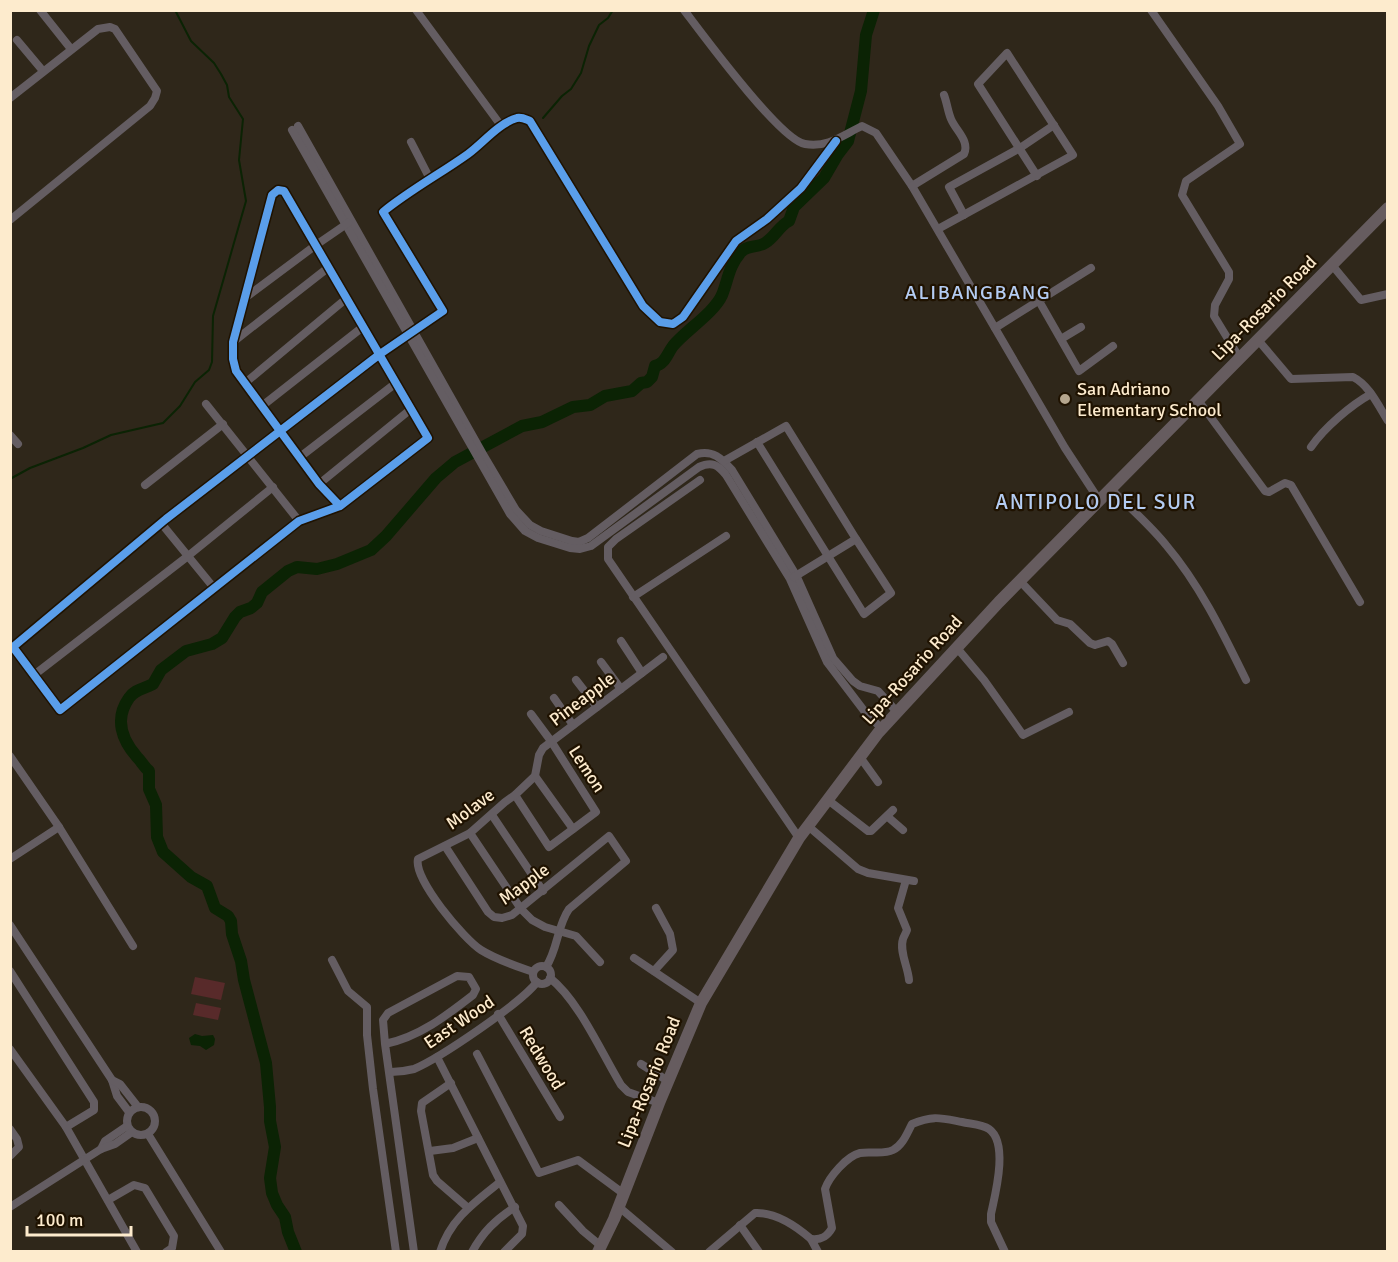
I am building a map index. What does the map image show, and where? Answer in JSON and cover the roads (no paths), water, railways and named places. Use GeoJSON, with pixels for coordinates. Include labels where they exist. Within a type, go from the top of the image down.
{"type":"FeatureCollection","features":[{"type":"Feature","properties":{"kind":"main road","name":"Lipa-Rosario Road"},"geometry":{"type":"LineString","coordinates":[[599,1248],[619,1207],[701,1003],[799,838],[860,757],[897,712],[1020,581],[1388,208]]}},
{"type":"Feature","properties":{"kind":"street"},"geometry":{"type":"LineString","coordinates":[[40,10],[71,49]]}},
{"type":"Feature","properties":{"kind":"street"},"geometry":{"type":"LineString","coordinates":[[416,10],[502,127]]}},
{"type":"Feature","properties":{"kind":"street"},"geometry":{"type":"LineString","coordinates":[[684,10],[759,105],[796,141],[805,144],[821,144],[840,139],[862,126],[876,133],[912,186],[1065,448],[1099,500]]}},
{"type":"Feature","properties":{"kind":"street"},"geometry":{"type":"LineString","coordinates":[[1151,10],[1218,105],[1240,144],[1186,181],[1182,195],[1229,272],[1229,279],[1215,305],[1214,315],[1239,357]]}},
{"type":"Feature","properties":{"kind":"street"},"geometry":{"type":"LineString","coordinates":[[10,98],[98,29],[110,27],[115,29],[155,86],[155,98],[150,106],[10,220]]}},
{"type":"Feature","properties":{"kind":"street"},"geometry":{"type":"LineString","coordinates":[[17,40],[43,71]]}},
{"type":"Feature","properties":{"kind":"street"},"geometry":{"type":"LineString","coordinates":[[938,229],[1038,176],[1073,155],[1006,53],[978,84],[1038,176]]}},
{"type":"Feature","properties":{"kind":"street"},"geometry":{"type":"LineString","coordinates":[[912,186],[967,150],[966,144],[951,119],[944,95]]}},
{"type":"Feature","properties":{"kind":"street"},"geometry":{"type":"LineString","coordinates":[[340,506],[319,484],[300,457],[280,431],[236,371],[233,359],[233,342],[272,195],[278,190],[284,191],[364,326],[380,354],[396,383],[428,438],[340,506],[299,520],[60,710],[13,647],[161,523],[280,431],[380,354],[443,311],[383,212],[516,118],[523,118],[530,122],[643,306],[660,322],[673,324],[683,317],[736,241],[767,219],[801,188],[840,139]]}},
{"type":"Feature","properties":{"kind":"street"},"geometry":{"type":"LineString","coordinates":[[964,215],[949,187],[1020,148],[1054,125]]}},
{"type":"Feature","properties":{"kind":"street"},"geometry":{"type":"LineString","coordinates":[[295,128],[472,441],[510,514],[525,531],[538,538],[580,549],[591,546],[699,467],[707,463],[718,465],[793,577],[827,662],[865,712],[882,729]]}},
{"type":"Feature","properties":{"kind":"street"},"geometry":{"type":"LineString","coordinates":[[411,142],[430,179]]}},
{"type":"Feature","properties":{"kind":"street"},"geometry":{"type":"LineString","coordinates":[[245,298],[349,223]]}},
{"type":"Feature","properties":{"kind":"street"},"geometry":{"type":"LineString","coordinates":[[1332,265],[1360,300],[1388,294]]}},
{"type":"Feature","properties":{"kind":"street"},"geometry":{"type":"LineString","coordinates":[[233,342],[329,267]]}},
{"type":"Feature","properties":{"kind":"street"},"geometry":{"type":"LineString","coordinates":[[995,328],[1091,268]]}},
{"type":"Feature","properties":{"kind":"street"},"geometry":{"type":"LineString","coordinates":[[245,383],[347,298]]}},
{"type":"Feature","properties":{"kind":"street"},"geometry":{"type":"LineString","coordinates":[[1039,301],[1079,371],[1113,346]]}},
{"type":"Feature","properties":{"kind":"street"},"geometry":{"type":"LineString","coordinates":[[262,406],[364,326]]}},
{"type":"Feature","properties":{"kind":"street"},"geometry":{"type":"LineString","coordinates":[[1061,339],[1081,327]]}},
{"type":"Feature","properties":{"kind":"street"},"geometry":{"type":"LineString","coordinates":[[1258,340],[1291,379],[1353,377],[1359,380],[1384,409],[1388,421]]}},
{"type":"Feature","properties":{"kind":"street"},"geometry":{"type":"LineString","coordinates":[[300,457],[396,383]]}},
{"type":"Feature","properties":{"kind":"street"},"geometry":{"type":"LineString","coordinates":[[1311,447],[1357,401],[1371,394]]}},
{"type":"Feature","properties":{"kind":"street"},"geometry":{"type":"LineString","coordinates":[[1198,400],[1265,491],[1269,492],[1285,483],[1291,485],[1360,602]]}},
{"type":"Feature","properties":{"kind":"street"},"geometry":{"type":"LineString","coordinates":[[207,404],[299,520]]}},
{"type":"Feature","properties":{"kind":"street"},"geometry":{"type":"LineString","coordinates":[[319,484],[411,409]]}},
{"type":"Feature","properties":{"kind":"street"},"geometry":{"type":"LineString","coordinates":[[145,485],[223,424]]}},
{"type":"Feature","properties":{"kind":"street"},"geometry":{"type":"LineString","coordinates":[[724,461],[786,426],[891,593],[864,614],[758,442]]}},
{"type":"Feature","properties":{"kind":"street"},"geometry":{"type":"LineString","coordinates":[[10,435],[18,444]]}},
{"type":"Feature","properties":{"kind":"street"},"geometry":{"type":"LineString","coordinates":[[481,458],[516,510],[530,525],[541,531],[579,542],[588,538],[697,454],[712,453],[732,470],[793,577],[833,658],[853,681],[860,686],[878,691],[897,712]]}},
{"type":"Feature","properties":{"kind":"street"},"geometry":{"type":"LineString","coordinates":[[700,480],[608,547],[610,564],[799,838]]}},
{"type":"Feature","properties":{"kind":"street"},"geometry":{"type":"LineString","coordinates":[[34,675],[273,487]]}},
{"type":"Feature","properties":{"kind":"street"},"geometry":{"type":"LineString","coordinates":[[1111,489],[1166,544],[1195,584],[1246,680]]}},
{"type":"Feature","properties":{"kind":"street"},"geometry":{"type":"LineString","coordinates":[[161,523],[214,588]]}},
{"type":"Feature","properties":{"kind":"street"},"geometry":{"type":"LineString","coordinates":[[633,597],[726,536]]}},
{"type":"Feature","properties":{"kind":"street"},"geometry":{"type":"LineString","coordinates":[[793,577],[856,539]]}},
{"type":"Feature","properties":{"kind":"street"},"geometry":{"type":"LineString","coordinates":[[1020,581],[1057,620],[1070,624],[1089,643],[1095,645],[1108,641],[1112,644],[1123,663]]}},
{"type":"Feature","properties":{"kind":"street"},"geometry":{"type":"LineString","coordinates":[[621,641],[642,673]]}},
{"type":"Feature","properties":{"kind":"street"},"geometry":{"type":"LineString","coordinates":[[957,648],[984,680],[1023,735],[1069,712]]}},
{"type":"Feature","properties":{"kind":"street","name":"Pineapple"},"geometry":{"type":"LineString","coordinates":[[535,776],[539,754],[543,748],[663,657]]}},
{"type":"Feature","properties":{"kind":"street"},"geometry":{"type":"LineString","coordinates":[[601,662],[621,689]]}},
{"type":"Feature","properties":{"kind":"street"},"geometry":{"type":"LineString","coordinates":[[576,680],[597,707]]}},
{"type":"Feature","properties":{"kind":"street"},"geometry":{"type":"LineString","coordinates":[[853,694],[860,686]]}},
{"type":"Feature","properties":{"kind":"street"},"geometry":{"type":"LineString","coordinates":[[554,698],[573,725]]}},
{"type":"Feature","properties":{"kind":"street","name":"Lemon"},"geometry":{"type":"LineString","coordinates":[[531,714],[596,812],[573,829]]}},
{"type":"Feature","properties":{"kind":"street"},"geometry":{"type":"LineString","coordinates":[[10,756],[59,827],[133,946]]}},
{"type":"Feature","properties":{"kind":"street"},"geometry":{"type":"LineString","coordinates":[[860,757],[878,782]]}},
{"type":"Feature","properties":{"kind":"street"},"geometry":{"type":"LineString","coordinates":[[515,795],[549,847],[573,829],[535,776]]}},
{"type":"Feature","properties":{"kind":"street","name":"Molave"},"geometry":{"type":"LineString","coordinates":[[533,972],[480,949],[462,933],[420,874],[417,863],[418,859],[470,833],[535,776]]}},
{"type":"Feature","properties":{"kind":"street"},"geometry":{"type":"LineString","coordinates":[[828,800],[868,831],[874,830],[891,814],[903,830]]}},
{"type":"Feature","properties":{"kind":"street"},"geometry":{"type":"LineString","coordinates":[[492,815],[543,891]]}},
{"type":"Feature","properties":{"kind":"street"},"geometry":{"type":"LineString","coordinates":[[808,826],[858,869],[868,873],[910,880],[898,908],[907,930],[902,940],[902,951],[909,980]]}},
{"type":"Feature","properties":{"kind":"street"},"geometry":{"type":"LineString","coordinates":[[10,859],[59,827]]}},
{"type":"Feature","properties":{"kind":"street"},"geometry":{"type":"LineString","coordinates":[[470,833],[521,909],[532,920],[559,932],[576,936],[600,962]]}},
{"type":"Feature","properties":{"kind":"street","name":"Mapple"},"geometry":{"type":"LineString","coordinates":[[445,846],[488,912],[494,917],[502,918],[521,909],[609,836],[626,861],[569,909],[563,917],[559,932]]}},
{"type":"Feature","properties":{"kind":"street"},"geometry":{"type":"LineString","coordinates":[[654,971],[673,950],[670,934],[656,908]]}},
{"type":"Feature","properties":{"kind":"street"},"geometry":{"type":"LineString","coordinates":[[10,925],[112,1080],[117,1096],[129,1112],[129,1129]]}},
{"type":"Feature","properties":{"kind":"street"},"geometry":{"type":"LineString","coordinates":[[546,967],[555,950],[559,932]]}},
{"type":"Feature","properties":{"kind":"street"},"geometry":{"type":"LineString","coordinates":[[634,958],[701,1003]]}},
{"type":"Feature","properties":{"kind":"street"},"geometry":{"type":"LineString","coordinates":[[332,960],[348,992],[367,1007],[367,1035],[373,1089],[396,1251]]}},
{"type":"Feature","properties":{"kind":"street"},"geometry":{"type":"LineString","coordinates":[[550,978],[544,983],[537,982],[533,972],[538,966],[549,970],[550,978],[561,987],[571,1001],[621,1085],[628,1092],[659,1103]]}},
{"type":"Feature","properties":{"kind":"street"},"geometry":{"type":"LineString","coordinates":[[10,971],[94,1101],[94,1110],[66,1127]]}},
{"type":"Feature","properties":{"kind":"street"},"geometry":{"type":"LineString","coordinates":[[385,1044],[402,1041],[434,1024],[475,994],[475,986],[469,977],[457,976],[386,1015],[383,1023],[385,1044],[414,1251]]}},
{"type":"Feature","properties":{"kind":"street","name":"East Wood"},"geometry":{"type":"LineString","coordinates":[[390,1072],[410,1070],[437,1057],[498,1014],[537,982]]}},
{"type":"Feature","properties":{"kind":"street","name":"Redwood"},"geometry":{"type":"LineString","coordinates":[[498,1014],[560,1117]]}},
{"type":"Feature","properties":{"kind":"street"},"geometry":{"type":"LineString","coordinates":[[12,1054],[66,1127],[137,1251]]}},
{"type":"Feature","properties":{"kind":"street"},"geometry":{"type":"LineString","coordinates":[[477,1054],[539,1173],[578,1161],[624,1194]]}},
{"type":"Feature","properties":{"kind":"street"},"geometry":{"type":"LineString","coordinates":[[437,1057],[515,1207],[523,1232],[504,1251]]}},
{"type":"Feature","properties":{"kind":"street"},"geometry":{"type":"LineString","coordinates":[[641,1064],[668,1081]]}},
{"type":"Feature","properties":{"kind":"street"},"geometry":{"type":"LineString","coordinates":[[112,1080],[120,1084],[138,1107]]}},
{"type":"Feature","properties":{"kind":"street"},"geometry":{"type":"LineString","coordinates":[[451,1083],[421,1105],[433,1175],[467,1208]]}},
{"type":"Feature","properties":{"kind":"street"},"geometry":{"type":"LineString","coordinates":[[129,1112],[138,1107],[147,1108],[154,1114],[154,1127],[148,1134],[140,1136],[129,1129]]}},
{"type":"Feature","properties":{"kind":"street"},"geometry":{"type":"LineString","coordinates":[[811,1239],[824,1237],[832,1228],[825,1189],[838,1169],[860,1153],[888,1152],[894,1149],[904,1139],[912,1124],[937,1117],[979,1125],[991,1130],[994,1134],[999,1151],[1000,1167],[990,1214],[991,1222],[1005,1251]]}},
{"type":"Feature","properties":{"kind":"street"},"geometry":{"type":"LineString","coordinates":[[10,1129],[19,1147],[10,1156]]}},
{"type":"Feature","properties":{"kind":"street"},"geometry":{"type":"LineString","coordinates":[[10,1207],[101,1149],[105,1141],[129,1129]]}},
{"type":"Feature","properties":{"kind":"street"},"geometry":{"type":"LineString","coordinates":[[148,1134],[221,1251]]}},
{"type":"Feature","properties":{"kind":"street"},"geometry":{"type":"LineString","coordinates":[[430,1151],[453,1148],[478,1138]]}},
{"type":"Feature","properties":{"kind":"street"},"geometry":{"type":"LineString","coordinates":[[440,1251],[453,1222],[501,1182]]}},
{"type":"Feature","properties":{"kind":"street"},"geometry":{"type":"LineString","coordinates":[[108,1200],[135,1185],[144,1188],[174,1236],[172,1248],[166,1251]]}},
{"type":"Feature","properties":{"kind":"street"},"geometry":{"type":"LineString","coordinates":[[559,1205],[599,1248]]}},
{"type":"Feature","properties":{"kind":"street"},"geometry":{"type":"LineString","coordinates":[[471,1251],[483,1233],[497,1219],[515,1207]]}},
{"type":"Feature","properties":{"kind":"street"},"geometry":{"type":"LineString","coordinates":[[619,1207],[672,1251]]}},
{"type":"Feature","properties":{"kind":"street"},"geometry":{"type":"LineString","coordinates":[[709,1251],[752,1214],[760,1213],[796,1227],[811,1239],[818,1251]]}},
{"type":"Feature","properties":{"kind":"street"},"geometry":{"type":"LineString","coordinates":[[740,1225],[759,1251]]}},
{"type":"Feature","properties":{"kind":"waterway"},"geometry":{"type":"LineString","coordinates":[[10,479],[30,468],[111,435],[163,423],[180,406],[195,382],[209,370],[212,362],[213,316],[246,201],[239,160],[243,119],[229,97],[227,85],[221,74],[214,63],[191,41],[175,10]]}},
{"type":"Feature","properties":{"kind":"waterway"},"geometry":{"type":"LineString","coordinates":[[543,118],[571,89],[581,73],[589,46],[599,25],[608,18],[613,10]]}},
{"type":"Feature","properties":{"kind":"waterway"},"geometry":{"type":"LineString","coordinates":[[296,1252],[285,1217],[272,1193],[270,1178],[275,1147],[270,1121],[266,1063],[241,961],[232,934],[231,921],[228,916],[215,908],[207,886],[191,877],[163,852],[157,837],[156,805],[149,789],[149,771],[127,744],[122,729],[124,706],[131,695],[153,684],[161,670],[186,651],[212,644],[222,638],[235,617],[257,603],[262,592],[288,571],[297,567],[317,569],[337,564],[371,550],[436,478],[455,462],[522,426],[542,422],[573,407],[590,405],[605,396],[632,391],[641,383],[647,382],[652,377],[655,366],[664,361],[678,340],[718,302],[731,268],[740,253],[745,249],[765,243],[789,221],[794,207],[824,178],[848,141],[861,91],[866,35],[874,10]]}},
{"type":"Feature","properties":{"kind":"place","name":"San Adriano Elementary School"},"geometry":{"type":"Point","coordinates":[1065,399]}},
{"type":"Feature","properties":{"kind":"district","name":"ALIBANGBANG"},"geometry":{"type":"Point","coordinates":[978,292]}},
{"type":"Feature","properties":{"kind":"district","name":"ANTIPOLO DEL SUR"},"geometry":{"type":"Point","coordinates":[1096,502]}}]}
